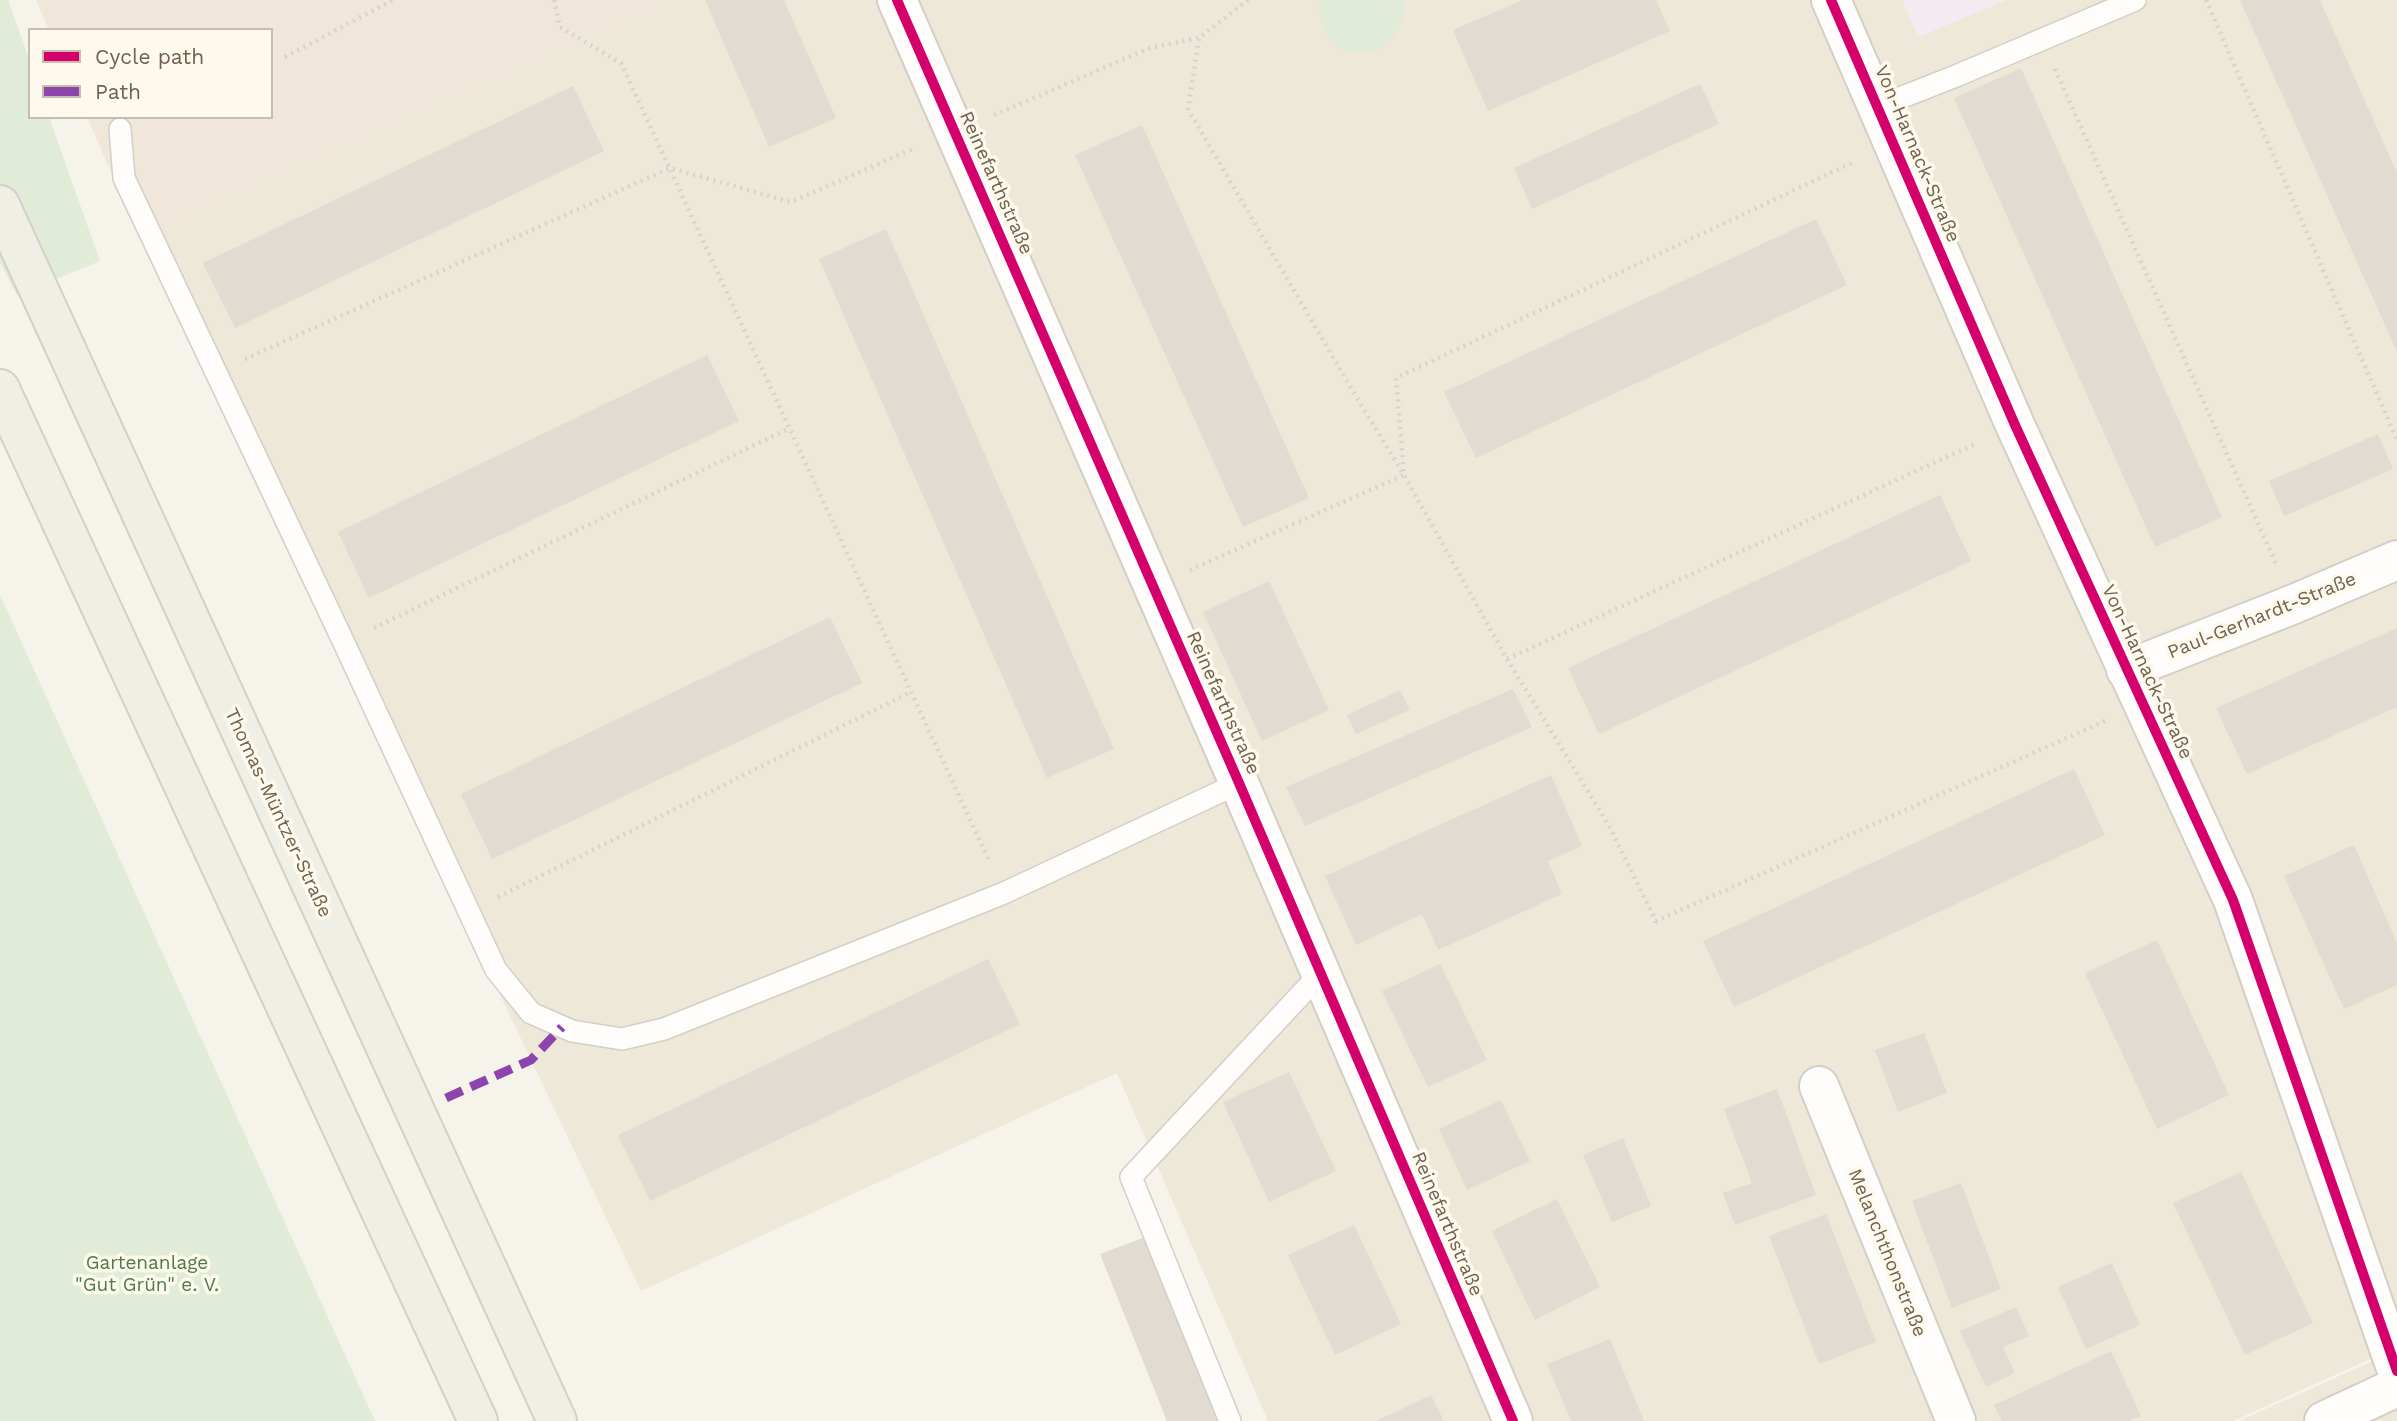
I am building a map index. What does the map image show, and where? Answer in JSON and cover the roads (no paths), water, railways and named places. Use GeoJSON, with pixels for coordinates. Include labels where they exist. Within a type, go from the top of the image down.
{"type":"FeatureCollection","features":[{"type":"Feature","properties":{"kind":"main road","name":"Thomas-Müntzer-Straße"},"geometry":{"type":"LineString","coordinates":[[0,205],[557,1421]]}},
{"type":"Feature","properties":{"kind":"main road"},"geometry":{"type":"LineString","coordinates":[[0,389],[478,1421]]}},
{"type":"Feature","properties":{"kind":"street","name":"Reinefarthstraße"},"geometry":{"type":"LineString","coordinates":[[897,0],[1239,783],[1513,1421]]}},
{"type":"Feature","properties":{"kind":"street","name":"Von-Harnack-Straße"},"geometry":{"type":"LineString","coordinates":[[1831,0],[2015,425],[2233,900],[2397,1371]]}},
{"type":"Feature","properties":{"kind":"street","name":"Paul-Gerhardt-Straße"},"geometry":{"type":"LineString","coordinates":[[2126,670],[2397,560]]}},
{"type":"Feature","properties":{"kind":"street","name":"Melanchthonstraße"},"geometry":{"type":"LineString","coordinates":[[1819,1086],[1956,1421]]}},
{"type":"Feature","properties":{"kind":"street"},"geometry":{"type":"LineString","coordinates":[[2324,1421],[2397,1387]]}},
{"type":"Feature","properties":{"kind":"lane"},"geometry":{"type":"LineString","coordinates":[[1877,107],[2135,0]]}},
{"type":"Feature","properties":{"kind":"lane"},"geometry":{"type":"LineString","coordinates":[[120,129],[124,178],[496,970],[531,1013],[572,1031],[622,1039],[664,1028],[1004,893],[1239,783]]}},
{"type":"Feature","properties":{"kind":"lane"},"geometry":{"type":"LineString","coordinates":[[1230,1421],[1131,1177],[1321,973]]}},
{"type":"Feature","properties":{"kind":"park label","name":"Gartenanlage \"Gut Grün\" e. V."},"geometry":{"type":"Point","coordinates":[147,1274]}}]}
